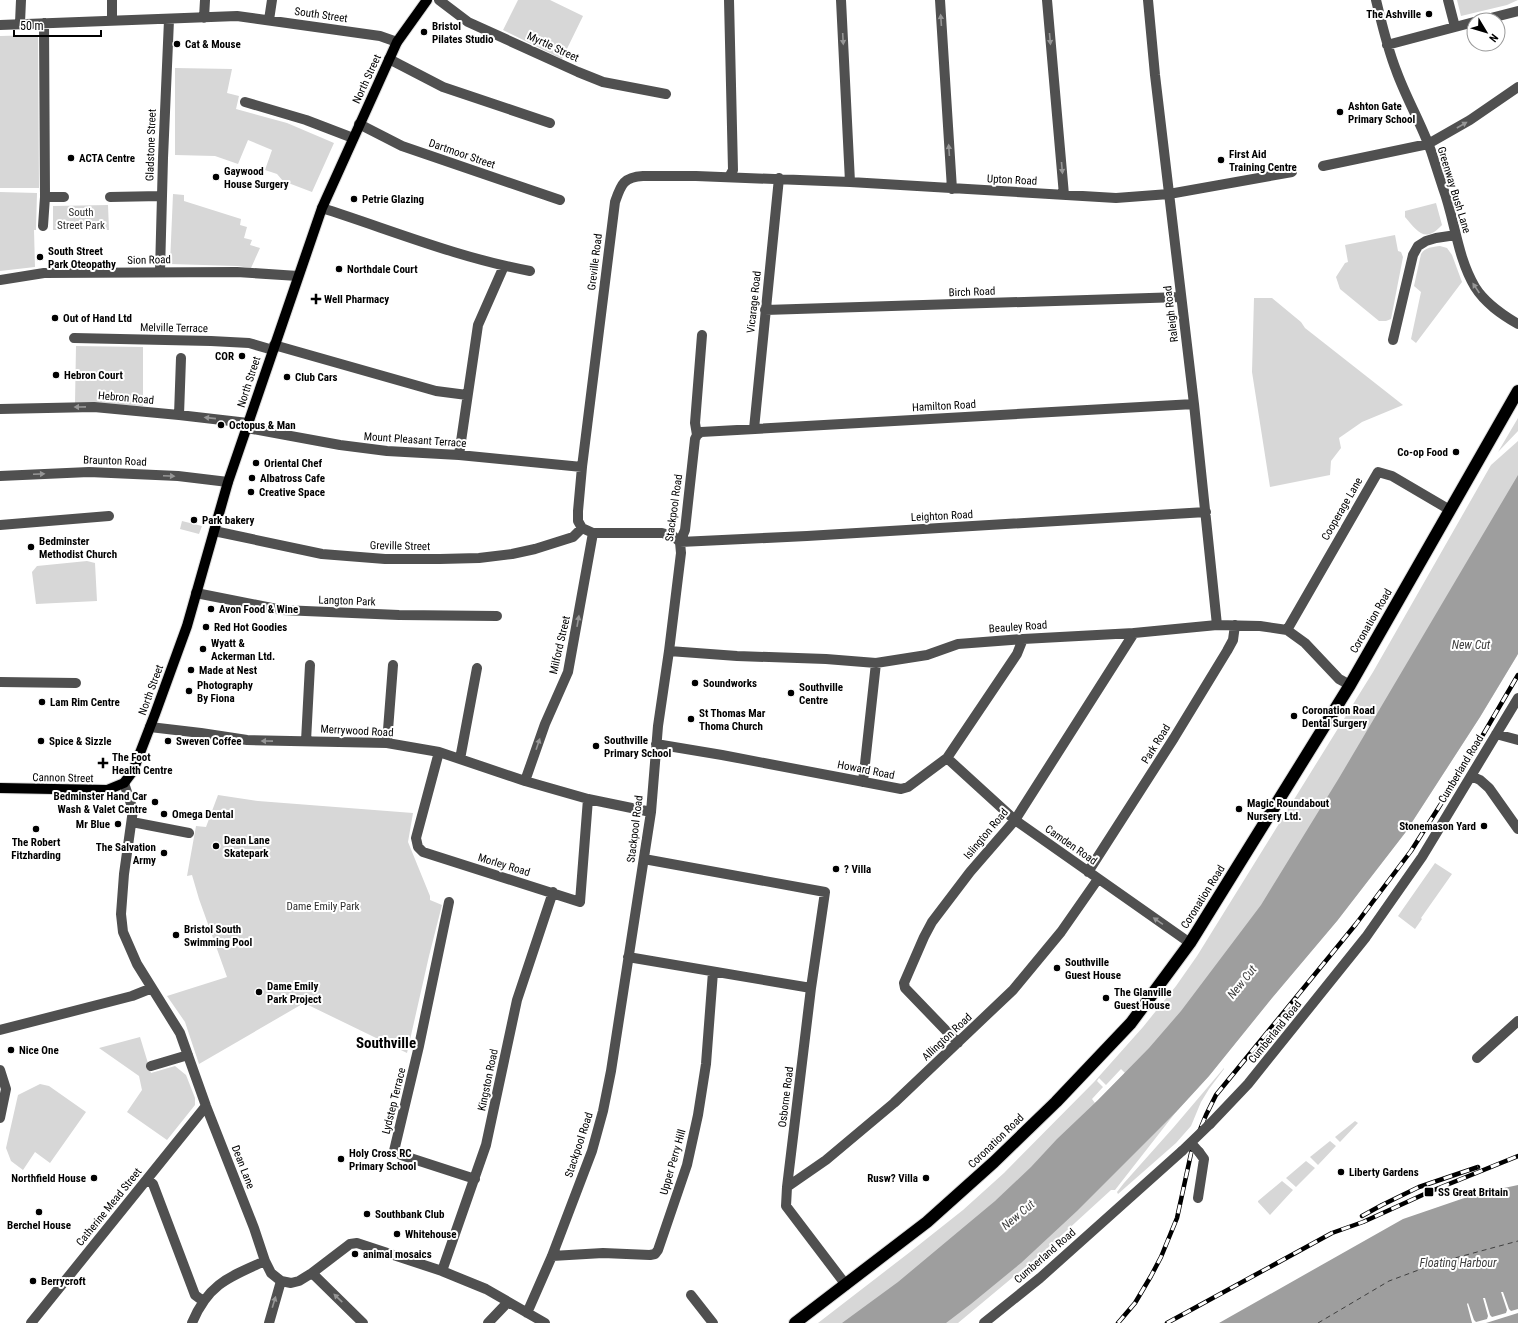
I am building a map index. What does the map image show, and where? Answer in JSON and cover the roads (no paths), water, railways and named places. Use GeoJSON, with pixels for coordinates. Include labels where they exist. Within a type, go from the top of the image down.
{"type":"FeatureCollection","features":[{"type":"Feature","properties":{"kind":"highway","name":"Coronation Road"},"geometry":{"type":"LineString","coordinates":[[795,1323],[927,1222],[994,1162],[1056,1102],[1131,1023],[1190,943],[1350,685],[1518,391]]}},
{"type":"Feature","properties":{"kind":"main road","name":"North Street"},"geometry":{"type":"LineString","coordinates":[[124,783],[133,771],[187,626],[228,482],[322,208],[397,42],[427,0]]}},
{"type":"Feature","properties":{"kind":"main road","name":"Cannon Street"},"geometry":{"type":"LineString","coordinates":[[0,788],[102,791],[124,783]]}},
{"type":"Feature","properties":{"kind":"street"},"geometry":{"type":"LineString","coordinates":[[20,23],[21,0]]}},
{"type":"Feature","properties":{"kind":"street"},"geometry":{"type":"LineString","coordinates":[[112,0],[112,20]]}},
{"type":"Feature","properties":{"kind":"street"},"geometry":{"type":"LineString","coordinates":[[204,18],[205,0]]}},
{"type":"Feature","properties":{"kind":"street"},"geometry":{"type":"LineString","coordinates":[[269,20],[272,0]]}},
{"type":"Feature","properties":{"kind":"street","name":"Myrtle Street"},"geometry":{"type":"LineString","coordinates":[[439,0],[468,22],[578,72],[603,82],[666,94]]}},
{"type":"Feature","properties":{"kind":"street"},"geometry":{"type":"LineString","coordinates":[[729,0],[733,170],[729,177]]}},
{"type":"Feature","properties":{"kind":"street"},"geometry":{"type":"LineString","coordinates":[[841,0],[850,182]]}},
{"type":"Feature","properties":{"kind":"street"},"geometry":{"type":"LineString","coordinates":[[940,0],[952,189]]}},
{"type":"Feature","properties":{"kind":"street"},"geometry":{"type":"LineString","coordinates":[[1047,0],[1064,195]]}},
{"type":"Feature","properties":{"kind":"street","name":"Raleigh Road"},"geometry":{"type":"LineString","coordinates":[[1148,0],[1155,75],[1206,512],[1217,625]]}},
{"type":"Feature","properties":{"kind":"street","name":"Greenway Bush Lane"},"geometry":{"type":"LineString","coordinates":[[1376,0],[1387,45],[1396,72],[1428,144],[1444,191],[1467,270],[1475,287],[1489,304],[1518,324]]}},
{"type":"Feature","properties":{"kind":"street"},"geometry":{"type":"LineString","coordinates":[[1448,0],[1455,27]]}},
{"type":"Feature","properties":{"kind":"street"},"geometry":{"type":"LineString","coordinates":[[1506,14],[1518,11]]}},
{"type":"Feature","properties":{"kind":"street","name":"South Street"},"geometry":{"type":"LineString","coordinates":[[0,24],[112,20],[169,20],[237,16],[380,36],[397,42]]}},
{"type":"Feature","properties":{"kind":"street","name":"Gladstone Street"},"geometry":{"type":"LineString","coordinates":[[160,272],[161,196],[169,20]]}},
{"type":"Feature","properties":{"kind":"street"},"geometry":{"type":"LineString","coordinates":[[43,226],[45,198],[44,23]]}},
{"type":"Feature","properties":{"kind":"street"},"geometry":{"type":"LineString","coordinates":[[1387,45],[1466,24]]}},
{"type":"Feature","properties":{"kind":"street"},"geometry":{"type":"LineString","coordinates":[[389,59],[443,87],[550,123]]}},
{"type":"Feature","properties":{"kind":"street"},"geometry":{"type":"LineString","coordinates":[[1323,166],[1428,144],[1470,120],[1518,87]]}},
{"type":"Feature","properties":{"kind":"street"},"geometry":{"type":"LineString","coordinates":[[245,102],[306,120],[353,138]]}},
{"type":"Feature","properties":{"kind":"street","name":"Dartmoor Street"},"geometry":{"type":"LineString","coordinates":[[359,124],[402,146],[560,200]]}},
{"type":"Feature","properties":{"kind":"street","name":"Upton Road"},"geometry":{"type":"LineString","coordinates":[[729,177],[779,178],[1116,198],[1169,194],[1292,172]]}},
{"type":"Feature","properties":{"kind":"street","name":"Greville Road"},"geometry":{"type":"LineString","coordinates":[[582,528],[578,521],[578,511],[582,467],[615,202],[619,190],[627,179],[634,176],[729,177]]}},
{"type":"Feature","properties":{"kind":"street","name":"Vicarage Road"},"geometry":{"type":"LineString","coordinates":[[754,429],[779,178]]}},
{"type":"Feature","properties":{"kind":"street"},"geometry":{"type":"LineString","coordinates":[[110,197],[161,196]]}},
{"type":"Feature","properties":{"kind":"street"},"geometry":{"type":"LineString","coordinates":[[45,198],[64,197]]}},
{"type":"Feature","properties":{"kind":"street"},"geometry":{"type":"LineString","coordinates":[[322,208],[475,258],[530,271]]}},
{"type":"Feature","properties":{"kind":"street"},"geometry":{"type":"LineString","coordinates":[[1393,340],[1413,255],[1418,246],[1436,238],[1456,235]]}},
{"type":"Feature","properties":{"kind":"street"},"geometry":{"type":"LineString","coordinates":[[459,455],[478,325],[504,266]]}},
{"type":"Feature","properties":{"kind":"street","name":"Sion Road"},"geometry":{"type":"LineString","coordinates":[[0,280],[44,273],[237,272],[298,276]]}},
{"type":"Feature","properties":{"kind":"street","name":"Birch Road"},"geometry":{"type":"LineString","coordinates":[[765,310],[1181,297]]}},
{"type":"Feature","properties":{"kind":"street","name":"Stackpool Road"},"geometry":{"type":"LineString","coordinates":[[527,1313],[552,1256],[592,1151],[611,1070],[644,859],[656,744],[670,651],[681,553],[680,542],[685,530],[695,439],[697,435],[695,423],[702,335]]}},
{"type":"Feature","properties":{"kind":"street","name":"Melville Terrace"},"geometry":{"type":"LineString","coordinates":[[74,338],[249,343],[436,391],[467,395]]}},
{"type":"Feature","properties":{"kind":"street"},"geometry":{"type":"LineString","coordinates":[[179,415],[181,358]]}},
{"type":"Feature","properties":{"kind":"street","name":"Hamilton Road"},"geometry":{"type":"LineString","coordinates":[[697,435],[701,432],[1194,404]]}},
{"type":"Feature","properties":{"kind":"street","name":"Hebron Road"},"geometry":{"type":"LineString","coordinates":[[0,409],[94,407],[179,415],[248,426]]}},
{"type":"Feature","properties":{"kind":"street","name":"Mount Pleasant Terrace"},"geometry":{"type":"LineString","coordinates":[[248,426],[340,445],[387,451],[459,455],[582,467]]}},
{"type":"Feature","properties":{"kind":"street","name":"Braunton Road"},"geometry":{"type":"LineString","coordinates":[[0,476],[89,472],[178,476],[228,482]]}},
{"type":"Feature","properties":{"kind":"street","name":"Cooperage Lane"},"geometry":{"type":"LineString","coordinates":[[1287,630],[1378,472],[1392,476],[1450,510]]}},
{"type":"Feature","properties":{"kind":"street","name":"Leighton Road"},"geometry":{"type":"LineString","coordinates":[[680,542],[807,536],[1206,512]]}},
{"type":"Feature","properties":{"kind":"street"},"geometry":{"type":"LineString","coordinates":[[0,525],[109,516]]}},
{"type":"Feature","properties":{"kind":"street"},"geometry":{"type":"LineString","coordinates":[[582,528],[594,533],[662,533],[673,536],[680,542]]}},
{"type":"Feature","properties":{"kind":"street","name":"Greville Street"},"geometry":{"type":"LineString","coordinates":[[214,531],[322,554],[386,559],[440,559],[479,558],[512,554],[535,549],[573,536],[582,528]]}},
{"type":"Feature","properties":{"kind":"street","name":"Milford Street"},"geometry":{"type":"LineString","coordinates":[[525,781],[545,724],[568,672],[594,533]]}},
{"type":"Feature","properties":{"kind":"street","name":"Langton Park"},"geometry":{"type":"LineString","coordinates":[[196,593],[282,610],[399,615],[497,616]]}},
{"type":"Feature","properties":{"kind":"street","name":"Beauley Road"},"geometry":{"type":"LineString","coordinates":[[670,651],[737,656],[826,658],[876,663],[927,654],[958,644],[1134,633],[1235,624],[1287,630],[1305,643],[1339,679],[1350,685]]}},
{"type":"Feature","properties":{"kind":"street","name":"Park Road"},"geometry":{"type":"LineString","coordinates":[[1088,872],[1174,738],[1228,650],[1233,640],[1235,624]]}},
{"type":"Feature","properties":{"kind":"street","name":"Islington Road"},"geometry":{"type":"LineString","coordinates":[[958,1043],[905,988],[904,983],[932,922],[970,872],[1015,820],[1134,633]]}},
{"type":"Feature","properties":{"kind":"street","name":"Howard Road"},"geometry":{"type":"LineString","coordinates":[[656,744],[901,789],[908,787],[947,758],[1017,654],[1023,639]]}},
{"type":"Feature","properties":{"kind":"street"},"geometry":{"type":"LineString","coordinates":[[863,782],[876,663]]}},
{"type":"Feature","properties":{"kind":"street"},"geometry":{"type":"LineString","coordinates":[[306,741],[310,665]]}},
{"type":"Feature","properties":{"kind":"street"},"geometry":{"type":"LineString","coordinates":[[387,743],[393,665]]}},
{"type":"Feature","properties":{"kind":"street"},"geometry":{"type":"LineString","coordinates":[[460,759],[477,668]]}},
{"type":"Feature","properties":{"kind":"street"},"geometry":{"type":"LineString","coordinates":[[0,682],[76,683]]}},
{"type":"Feature","properties":{"kind":"street","name":"Cumberland Road"},"geometry":{"type":"LineString","coordinates":[[984,1323],[1040,1278],[1191,1143],[1248,1084],[1366,937],[1422,857],[1518,698]]}},
{"type":"Feature","properties":{"kind":"street","name":"Merrywood Road"},"geometry":{"type":"LineString","coordinates":[[150,727],[247,740],[387,743],[439,752],[525,781],[588,799],[650,812]]}},
{"type":"Feature","properties":{"kind":"street"},"geometry":{"type":"LineString","coordinates":[[1496,734],[1518,740]]}},
{"type":"Feature","properties":{"kind":"street","name":"Morley Road"},"geometry":{"type":"LineString","coordinates":[[439,752],[416,838],[418,847],[423,852],[553,892],[580,902],[588,799]]}},
{"type":"Feature","properties":{"kind":"street","name":"Camden Road"},"geometry":{"type":"LineString","coordinates":[[947,758],[1015,820],[1190,943]]}},
{"type":"Feature","properties":{"kind":"street"},"geometry":{"type":"LineString","coordinates":[[1471,776],[1480,780],[1489,788],[1518,829]]}},
{"type":"Feature","properties":{"kind":"street","name":"Dean Lane"},"geometry":{"type":"LineString","coordinates":[[124,783],[133,810],[124,874],[121,914],[125,938],[137,964],[180,1033],[206,1106],[254,1228],[265,1261],[271,1273],[281,1281]]}},
{"type":"Feature","properties":{"kind":"street"},"geometry":{"type":"LineString","coordinates":[[132,822],[189,833]]}},
{"type":"Feature","properties":{"kind":"street","name":"Osborne Road"},"geometry":{"type":"LineString","coordinates":[[644,859],[825,892],[811,988],[786,1206],[846,1285]]}},
{"type":"Feature","properties":{"kind":"street","name":"Allington Road"},"geometry":{"type":"LineString","coordinates":[[787,1187],[826,1160],[894,1103],[1013,990],[1061,932],[1098,879]]}},
{"type":"Feature","properties":{"kind":"street","name":"Kingston Road"},"geometry":{"type":"LineString","coordinates":[[442,1272],[486,1145],[517,1000],[553,892]]}},
{"type":"Feature","properties":{"kind":"street","name":"Lydstep Terrace"},"geometry":{"type":"LineString","coordinates":[[449,902],[419,1046],[394,1151],[400,1156],[474,1179]]}},
{"type":"Feature","properties":{"kind":"street"},"geometry":{"type":"LineString","coordinates":[[628,957],[811,988]]}},
{"type":"Feature","properties":{"kind":"street","name":"Upper Perry Hill"},"geometry":{"type":"LineString","coordinates":[[552,1256],[603,1253],[650,1255],[655,1254],[658,1250],[687,1165],[698,1115],[706,1064],[712,972]]}},
{"type":"Feature","properties":{"kind":"street"},"geometry":{"type":"LineString","coordinates":[[0,1030],[132,996],[152,988]]}},
{"type":"Feature","properties":{"kind":"street"},"geometry":{"type":"LineString","coordinates":[[1477,1058],[1518,1021]]}},
{"type":"Feature","properties":{"kind":"street"},"geometry":{"type":"LineString","coordinates":[[152,1066],[188,1055]]}},
{"type":"Feature","properties":{"kind":"street"},"geometry":{"type":"LineString","coordinates":[[0,1070],[6,1089],[0,1118]]}},
{"type":"Feature","properties":{"kind":"street","name":"Catherine Mead Street"},"geometry":{"type":"LineString","coordinates":[[31,1323],[206,1106]]}},
{"type":"Feature","properties":{"kind":"street"},"geometry":{"type":"LineString","coordinates":[[1191,1143],[1204,1159],[1198,1198]]}},
{"type":"Feature","properties":{"kind":"street"},"geometry":{"type":"LineString","coordinates":[[147,1179],[153,1184],[195,1295],[203,1301]]}},
{"type":"Feature","properties":{"kind":"street"},"geometry":{"type":"LineString","coordinates":[[269,1323],[281,1281],[291,1283],[299,1281],[354,1242],[394,1254],[486,1288],[545,1323]]}},
{"type":"Feature","properties":{"kind":"street"},"geometry":{"type":"LineString","coordinates":[[192,1323],[203,1301],[214,1289],[228,1278],[265,1261]]}},
{"type":"Feature","properties":{"kind":"street"},"geometry":{"type":"LineString","coordinates":[[312,1273],[363,1323]]}},
{"type":"Feature","properties":{"kind":"street"},"geometry":{"type":"LineString","coordinates":[[691,1294],[713,1323]]}},
{"type":"Feature","properties":{"kind":"street"},"geometry":{"type":"LineString","coordinates":[[488,1323],[508,1302]]}},
{"type":"Feature","properties":{"kind":"water","name":"New Cut"},"geometry":{"type":"Polygon","coordinates":[[[1518,475],[1518,654],[1480,717],[1405,833],[1337,921],[1209,1076],[1176,1112],[1077,1211],[1021,1263],[971,1304],[946,1323],[842,1323],[898,1282],[995,1201],[1031,1167],[1057,1139],[1149,1048],[1181,1011],[1261,905],[1339,778],[1518,475]]]}},
{"type":"Feature","properties":{"kind":"water","name":"Floating Harbour"},"geometry":{"type":"Polygon","coordinates":[[[1518,1185],[1518,1323],[1219,1323],[1403,1219],[1476,1194],[1518,1185]]]}},
{"type":"Feature","properties":{"kind":"railway"},"geometry":{"type":"LineString","coordinates":[[1118,1323],[1135,1303],[1161,1257],[1177,1218],[1192,1149],[1216,1095],[1356,924],[1411,851],[1460,774],[1518,675]]}},
{"type":"Feature","properties":{"kind":"railway"},"geometry":{"type":"LineString","coordinates":[[1167,1323],[1332,1233],[1363,1222],[1429,1192],[1518,1156]]}},
{"type":"Feature","properties":{"kind":"railway"},"geometry":{"type":"LineString","coordinates":[[1362,1216],[1419,1187],[1478,1167]]}},
{"type":"Feature","properties":{"kind":"place","name":"The Ashville"},"geometry":{"type":"Point","coordinates":[1429,14]}},
{"type":"Feature","properties":{"kind":"place","name":"Bristol Pilates Studio"},"geometry":{"type":"Point","coordinates":[424,32]}},
{"type":"Feature","properties":{"kind":"place","name":"Cat & Mouse"},"geometry":{"type":"Point","coordinates":[177,44]}},
{"type":"Feature","properties":{"kind":"place","name":"Ashton Gate Primary School"},"geometry":{"type":"Point","coordinates":[1340,112]}},
{"type":"Feature","properties":{"kind":"place","name":"ACTA Centre"},"geometry":{"type":"Point","coordinates":[71,158]}},
{"type":"Feature","properties":{"kind":"place","name":"First Aid Training Centre"},"geometry":{"type":"Point","coordinates":[1221,160]}},
{"type":"Feature","properties":{"kind":"place","name":"Gaywood House Surgery"},"geometry":{"type":"Point","coordinates":[216,177]}},
{"type":"Feature","properties":{"kind":"place","name":"Petrie Glazing"},"geometry":{"type":"Point","coordinates":[354,199]}},
{"type":"Feature","properties":{"kind":"place","name":"South Street Park Oteopathy"},"geometry":{"type":"Point","coordinates":[40,257]}},
{"type":"Feature","properties":{"kind":"place","name":"Northdale Court"},"geometry":{"type":"Point","coordinates":[339,269]}},
{"type":"Feature","properties":{"kind":"place","name":"Well Pharmacy"},"geometry":{"type":"Point","coordinates":[316,299]}},
{"type":"Feature","properties":{"kind":"place","name":"Out of Hand Ltd"},"geometry":{"type":"Point","coordinates":[55,318]}},
{"type":"Feature","properties":{"kind":"place","name":"COR"},"geometry":{"type":"Point","coordinates":[242,356]}},
{"type":"Feature","properties":{"kind":"place","name":"Hebron Court"},"geometry":{"type":"Point","coordinates":[56,375]}},
{"type":"Feature","properties":{"kind":"place","name":"Club Cars"},"geometry":{"type":"Point","coordinates":[287,377]}},
{"type":"Feature","properties":{"kind":"place","name":"Octopus & Man"},"geometry":{"type":"Point","coordinates":[221,425]}},
{"type":"Feature","properties":{"kind":"place","name":"Co-op Food"},"geometry":{"type":"Point","coordinates":[1456,452]}},
{"type":"Feature","properties":{"kind":"place","name":"Oriental Chef"},"geometry":{"type":"Point","coordinates":[256,463]}},
{"type":"Feature","properties":{"kind":"place","name":"Albatross Cafe"},"geometry":{"type":"Point","coordinates":[252,478]}},
{"type":"Feature","properties":{"kind":"place","name":"Creative Space"},"geometry":{"type":"Point","coordinates":[251,492]}},
{"type":"Feature","properties":{"kind":"place","name":"Park bakery"},"geometry":{"type":"Point","coordinates":[194,520]}},
{"type":"Feature","properties":{"kind":"place","name":"Bedminster Methodist Church"},"geometry":{"type":"Point","coordinates":[31,547]}},
{"type":"Feature","properties":{"kind":"place","name":"Avon Food & Wine"},"geometry":{"type":"Point","coordinates":[211,609]}},
{"type":"Feature","properties":{"kind":"place","name":"Red Hot Goodies"},"geometry":{"type":"Point","coordinates":[206,627]}},
{"type":"Feature","properties":{"kind":"place","name":"Wyatt & Ackerman Ltd."},"geometry":{"type":"Point","coordinates":[203,649]}},
{"type":"Feature","properties":{"kind":"place","name":"Made at Nest"},"geometry":{"type":"Point","coordinates":[191,670]}},
{"type":"Feature","properties":{"kind":"place","name":"Soundworks"},"geometry":{"type":"Point","coordinates":[695,683]}},
{"type":"Feature","properties":{"kind":"place","name":"Photography By Fiona"},"geometry":{"type":"Point","coordinates":[189,691]}},
{"type":"Feature","properties":{"kind":"place","name":"Southville Centre"},"geometry":{"type":"Point","coordinates":[791,693]}},
{"type":"Feature","properties":{"kind":"place","name":"Lam Rim Centre"},"geometry":{"type":"Point","coordinates":[42,702]}},
{"type":"Feature","properties":{"kind":"place","name":"Coronation Road Dental Surgery"},"geometry":{"type":"Point","coordinates":[1294,716]}},
{"type":"Feature","properties":{"kind":"place","name":"St Thomas Mar Thoma Church"},"geometry":{"type":"Point","coordinates":[691,719]}},
{"type":"Feature","properties":{"kind":"place","name":"Spice & Sizzle"},"geometry":{"type":"Point","coordinates":[41,741]}},
{"type":"Feature","properties":{"kind":"place","name":"Sweven Coffee"},"geometry":{"type":"Point","coordinates":[168,741]}},
{"type":"Feature","properties":{"kind":"place","name":"Southville Primary School"},"geometry":{"type":"Point","coordinates":[596,746]}},
{"type":"Feature","properties":{"kind":"place","name":"The Foot Health Centre"},"geometry":{"type":"Point","coordinates":[103,763]}},
{"type":"Feature","properties":{"kind":"place","name":"Bedminster Hand Car Wash & Valet Centre"},"geometry":{"type":"Point","coordinates":[155,802]}},
{"type":"Feature","properties":{"kind":"place","name":"Magic Roundabout Nursery Ltd."},"geometry":{"type":"Point","coordinates":[1239,809]}},
{"type":"Feature","properties":{"kind":"place","name":"Omega Dental"},"geometry":{"type":"Point","coordinates":[164,814]}},
{"type":"Feature","properties":{"kind":"place","name":"Mr Blue"},"geometry":{"type":"Point","coordinates":[118,824]}},
{"type":"Feature","properties":{"kind":"place","name":"Stonemason Yard"},"geometry":{"type":"Point","coordinates":[1484,826]}},
{"type":"Feature","properties":{"kind":"place","name":"The Robert Fitzharding"},"geometry":{"type":"Point","coordinates":[36,829]}},
{"type":"Feature","properties":{"kind":"place","name":"Dean Lane Skatepark"},"geometry":{"type":"Point","coordinates":[216,846]}},
{"type":"Feature","properties":{"kind":"place","name":"The Salvation Army"},"geometry":{"type":"Point","coordinates":[164,853]}},
{"type":"Feature","properties":{"kind":"place","name":"? Villa"},"geometry":{"type":"Point","coordinates":[836,869]}},
{"type":"Feature","properties":{"kind":"place","name":"Bristol South Swimming Pool"},"geometry":{"type":"Point","coordinates":[176,935]}},
{"type":"Feature","properties":{"kind":"place","name":"Southville Guest House"},"geometry":{"type":"Point","coordinates":[1057,968]}},
{"type":"Feature","properties":{"kind":"place","name":"Dame Emily Park Project"},"geometry":{"type":"Point","coordinates":[259,992]}},
{"type":"Feature","properties":{"kind":"place","name":"The Glanville Guest House"},"geometry":{"type":"Point","coordinates":[1106,998]}},
{"type":"Feature","properties":{"kind":"place","name":"Nice One"},"geometry":{"type":"Point","coordinates":[11,1050]}},
{"type":"Feature","properties":{"kind":"place","name":"Holy Cross RC Primary School"},"geometry":{"type":"Point","coordinates":[341,1159]}},
{"type":"Feature","properties":{"kind":"place","name":"Liberty Gardens"},"geometry":{"type":"Point","coordinates":[1341,1172]}},
{"type":"Feature","properties":{"kind":"place","name":"Northfield House"},"geometry":{"type":"Point","coordinates":[94,1178]}},
{"type":"Feature","properties":{"kind":"place","name":"Rusw? Villa"},"geometry":{"type":"Point","coordinates":[926,1178]}},
{"type":"Feature","properties":{"kind":"place","name":"SS Great Britain"},"geometry":{"type":"Point","coordinates":[1429,1192]}},
{"type":"Feature","properties":{"kind":"place","name":"Berchel House"},"geometry":{"type":"Point","coordinates":[39,1212]}},
{"type":"Feature","properties":{"kind":"place","name":"Southbank Club"},"geometry":{"type":"Point","coordinates":[367,1214]}},
{"type":"Feature","properties":{"kind":"place","name":"Whitehouse"},"geometry":{"type":"Point","coordinates":[397,1234]}},
{"type":"Feature","properties":{"kind":"place","name":"animal mosaics"},"geometry":{"type":"Point","coordinates":[355,1254]}},
{"type":"Feature","properties":{"kind":"place","name":"Berrycroft"},"geometry":{"type":"Point","coordinates":[33,1281]}},
{"type":"Feature","properties":{"kind":"district","name":"Southville"},"geometry":{"type":"Point","coordinates":[386,1043]}},
{"type":"Feature","properties":{"kind":"park label","name":"South Street Park"},"geometry":{"type":"Point","coordinates":[81,218]}},
{"type":"Feature","properties":{"kind":"park label","name":"Dame Emily Park"},"geometry":{"type":"Point","coordinates":[323,906]}}]}
